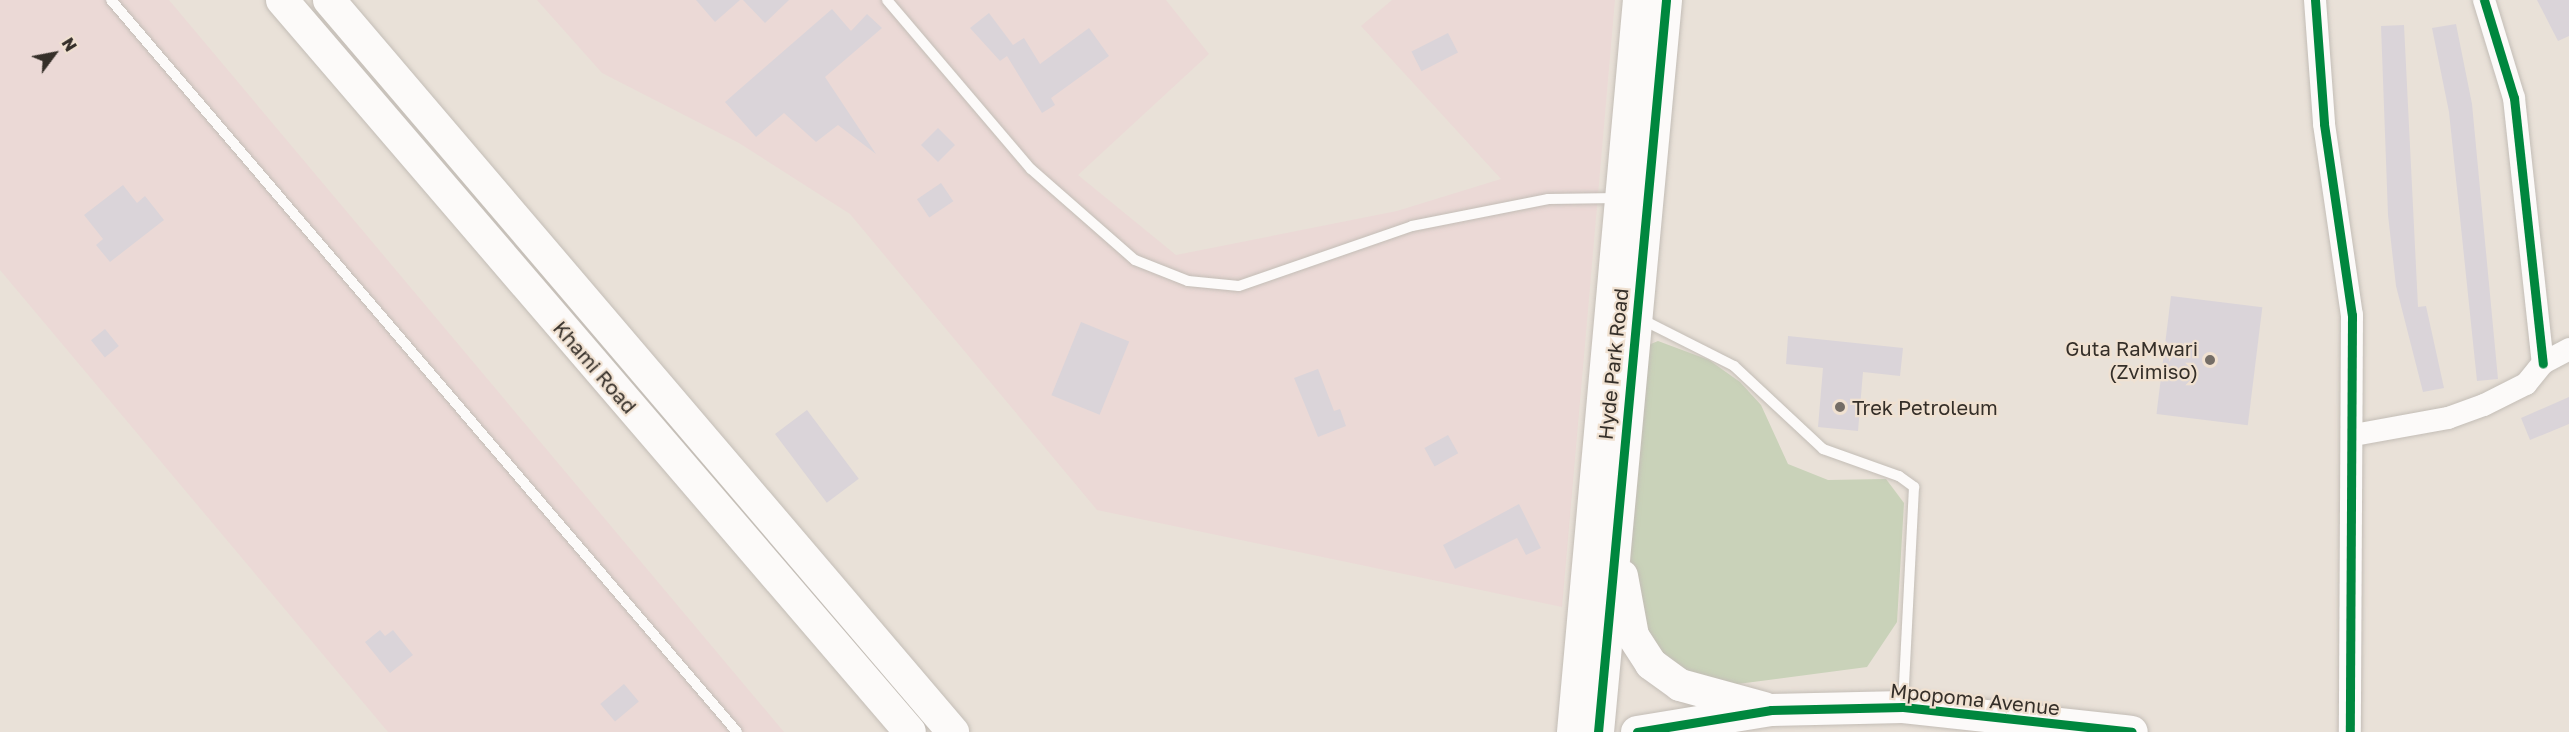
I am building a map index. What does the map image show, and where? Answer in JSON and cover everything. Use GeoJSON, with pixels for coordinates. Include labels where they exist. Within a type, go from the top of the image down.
{"type":"FeatureCollection","features":[{"type":"Feature","properties":{"kind":"street","name":"Khami Road"},"geometry":{"type":"LineString","coordinates":[[282,0],[902,729]]}},
{"type":"Feature","properties":{"kind":"street","name":"Khami Road"},"geometry":{"type":"LineString","coordinates":[[329,0],[953,732]]}},
{"type":"Feature","properties":{"kind":"street","name":"Hyde Park Road"},"geometry":{"type":"LineString","coordinates":[[1599,732],[1614,531],[1636,317],[1632,201],[1639,0]]}},
{"type":"Feature","properties":{"kind":"street","name":"Hyde Park Road"},"geometry":{"type":"LineString","coordinates":[[1573,732],[1632,201],[1666,0]]}},
{"type":"Feature","properties":{"kind":"street"},"geometry":{"type":"LineString","coordinates":[[2315,0],[2324,124],[2352,315],[2354,435],[2350,732]]}},
{"type":"Feature","properties":{"kind":"street"},"geometry":{"type":"LineString","coordinates":[[2484,0],[2514,98],[2543,363]]}},
{"type":"Feature","properties":{"kind":"street"},"geometry":{"type":"LineString","coordinates":[[2354,435],[2448,418],[2484,405],[2526,384],[2543,363],[2569,349]]}},
{"type":"Feature","properties":{"kind":"street"},"geometry":{"type":"LineString","coordinates":[[1614,531],[1633,636],[1651,664],[1680,685],[1771,710]]}},
{"type":"Feature","properties":{"kind":"street","name":"Mpopoma Avenue"},"geometry":{"type":"LineString","coordinates":[[1637,732],[1771,710],[1903,707],[2132,732]]}},
{"type":"Feature","properties":{"kind":"street"},"geometry":{"type":"LineString","coordinates":[[1724,732],[1771,710]]}},
{"type":"Feature","properties":{"kind":"lane"},"geometry":{"type":"LineString","coordinates":[[111,0],[737,732]]}},
{"type":"Feature","properties":{"kind":"lane"},"geometry":{"type":"LineString","coordinates":[[887,0],[1038,177],[1135,260],[1188,281],[1239,286],[1412,226],[1548,199],[1632,201]]}},
{"type":"Feature","properties":{"kind":"lane"},"geometry":{"type":"LineString","coordinates":[[1636,317],[1734,366],[1823,449],[1854,464],[1899,476],[1914,487],[1903,707]]}},
{"type":"Feature","properties":{"kind":"shaded area"},"geometry":{"type":"Polygon","coordinates":[[[0,0],[169,0],[784,732],[388,732],[0,270],[0,0]]]}},
{"type":"Feature","properties":{"kind":"shaded area"},"geometry":{"type":"Polygon","coordinates":[[[537,0],[1166,0],[1209,54],[1078,175],[1176,255],[1397,211],[1501,179],[1361,26],[1392,0],[1615,0],[1562,607],[1097,510],[850,214],[739,143],[602,73],[537,0]]]}},
{"type":"Feature","properties":{"kind":"green space"},"geometry":{"type":"Polygon","coordinates":[[[1658,341],[1709,360],[1740,382],[1761,405],[1788,464],[1828,480],[1886,479],[1904,503],[1897,622],[1867,667],[1722,686],[1687,680],[1641,634],[1625,518],[1646,346],[1658,341]]]}},
{"type":"Feature","properties":{"kind":"building"},"geometry":{"type":"Polygon","coordinates":[[[696,0],[740,0],[715,22],[696,0]]]}},
{"type":"Feature","properties":{"kind":"building"},"geometry":{"type":"Polygon","coordinates":[[[743,0],[789,0],[765,23],[743,0]]]}},
{"type":"Feature","properties":{"kind":"building"},"geometry":{"type":"Polygon","coordinates":[[[2537,0],[2569,0],[2569,36],[2558,41],[2537,0]]]}},
{"type":"Feature","properties":{"kind":"building"},"geometry":{"type":"Polygon","coordinates":[[[832,9],[851,31],[867,14],[882,28],[825,77],[876,154],[838,125],[816,142],[784,113],[756,137],[725,102],[832,9]]]}},
{"type":"Feature","properties":{"kind":"building"},"geometry":{"type":"Polygon","coordinates":[[[989,13],[1013,45],[1024,38],[1040,64],[1089,28],[1109,56],[1051,98],[1055,105],[1042,113],[1007,56],[1000,61],[970,28],[989,13]]]}},
{"type":"Feature","properties":{"kind":"building"},"geometry":{"type":"Polygon","coordinates":[[[2456,24],[2472,104],[2498,379],[2477,381],[2449,112],[2432,28],[2456,24]]]}},
{"type":"Feature","properties":{"kind":"building"},"geometry":{"type":"Polygon","coordinates":[[[2404,25],[2418,307],[2426,306],[2444,388],[2423,392],[2396,286],[2388,215],[2381,26],[2404,25]]]}},
{"type":"Feature","properties":{"kind":"building"},"geometry":{"type":"Polygon","coordinates":[[[1448,33],[1458,53],[1421,71],[1411,52],[1448,33]]]}},
{"type":"Feature","properties":{"kind":"building"},"geometry":{"type":"Polygon","coordinates":[[[938,128],[955,145],[938,162],[921,145],[938,128]]]}},
{"type":"Feature","properties":{"kind":"building"},"geometry":{"type":"Polygon","coordinates":[[[941,183],[953,201],[929,217],[917,199],[941,183]]]}},
{"type":"Feature","properties":{"kind":"building"},"geometry":{"type":"Polygon","coordinates":[[[123,185],[137,203],[145,196],[164,220],[110,262],[96,245],[103,239],[84,215],[123,185]]]}},
{"type":"Feature","properties":{"kind":"building","name":"Guta RaMwari (Zvimiso)"},"geometry":{"type":"Polygon","coordinates":[[[2171,296],[2262,307],[2248,425],[2156,414],[2171,296]]]}},
{"type":"Feature","properties":{"kind":"building"},"geometry":{"type":"Polygon","coordinates":[[[1081,322],[1129,341],[1100,415],[1051,395],[1081,322]]]}},
{"type":"Feature","properties":{"kind":"building"},"geometry":{"type":"Polygon","coordinates":[[[105,329],[119,346],[105,357],[91,340],[105,329]]]}},
{"type":"Feature","properties":{"kind":"building"},"geometry":{"type":"Polygon","coordinates":[[[1788,336],[1903,348],[1900,376],[1863,372],[1858,431],[1818,427],[1823,368],[1786,364],[1788,336]]]}},
{"type":"Feature","properties":{"kind":"building"},"geometry":{"type":"Polygon","coordinates":[[[1318,369],[1334,411],[1340,409],[1346,426],[1318,437],[1294,378],[1318,369]]]}},
{"type":"Feature","properties":{"kind":"building"},"geometry":{"type":"Polygon","coordinates":[[[2569,397],[2569,424],[2530,440],[2521,418],[2569,397]]]}},
{"type":"Feature","properties":{"kind":"building"},"geometry":{"type":"Polygon","coordinates":[[[807,410],[859,479],[827,503],[775,434],[807,410]]]}},
{"type":"Feature","properties":{"kind":"building"},"geometry":{"type":"Polygon","coordinates":[[[1448,435],[1458,453],[1435,466],[1424,448],[1448,435]]]}},
{"type":"Feature","properties":{"kind":"building"},"geometry":{"type":"Polygon","coordinates":[[[1519,504],[1541,548],[1526,555],[1517,538],[1455,569],[1443,545],[1519,504]]]}},
{"type":"Feature","properties":{"kind":"building"},"geometry":{"type":"Polygon","coordinates":[[[380,630],[385,636],[393,630],[413,655],[390,673],[365,642],[380,630]]]}},
{"type":"Feature","properties":{"kind":"building"},"geometry":{"type":"Polygon","coordinates":[[[624,684],[639,702],[615,722],[600,704],[624,684]]]}},
{"type":"Feature","properties":{"kind":"cycle path"},"geometry":{"type":"LineString","coordinates":[[1598,732],[1666,0]]}},
{"type":"Feature","properties":{"kind":"cycle path"},"geometry":{"type":"LineString","coordinates":[[2315,0],[2324,124],[2352,315],[2350,732]]}},
{"type":"Feature","properties":{"kind":"cycle path"},"geometry":{"type":"LineString","coordinates":[[2484,0],[2514,98],[2543,363]]}},
{"type":"Feature","properties":{"kind":"cycle path"},"geometry":{"type":"LineString","coordinates":[[1637,732],[1771,710],[1903,707],[2132,732]]}},
{"type":"Feature","properties":{"kind":"place","name":"Guta RaMwari (Zvimiso)"},"geometry":{"type":"Point","coordinates":[2210,360]}},
{"type":"Feature","properties":{"kind":"place","name":"Trek Petroleum"},"geometry":{"type":"Point","coordinates":[1840,407]}}]}
